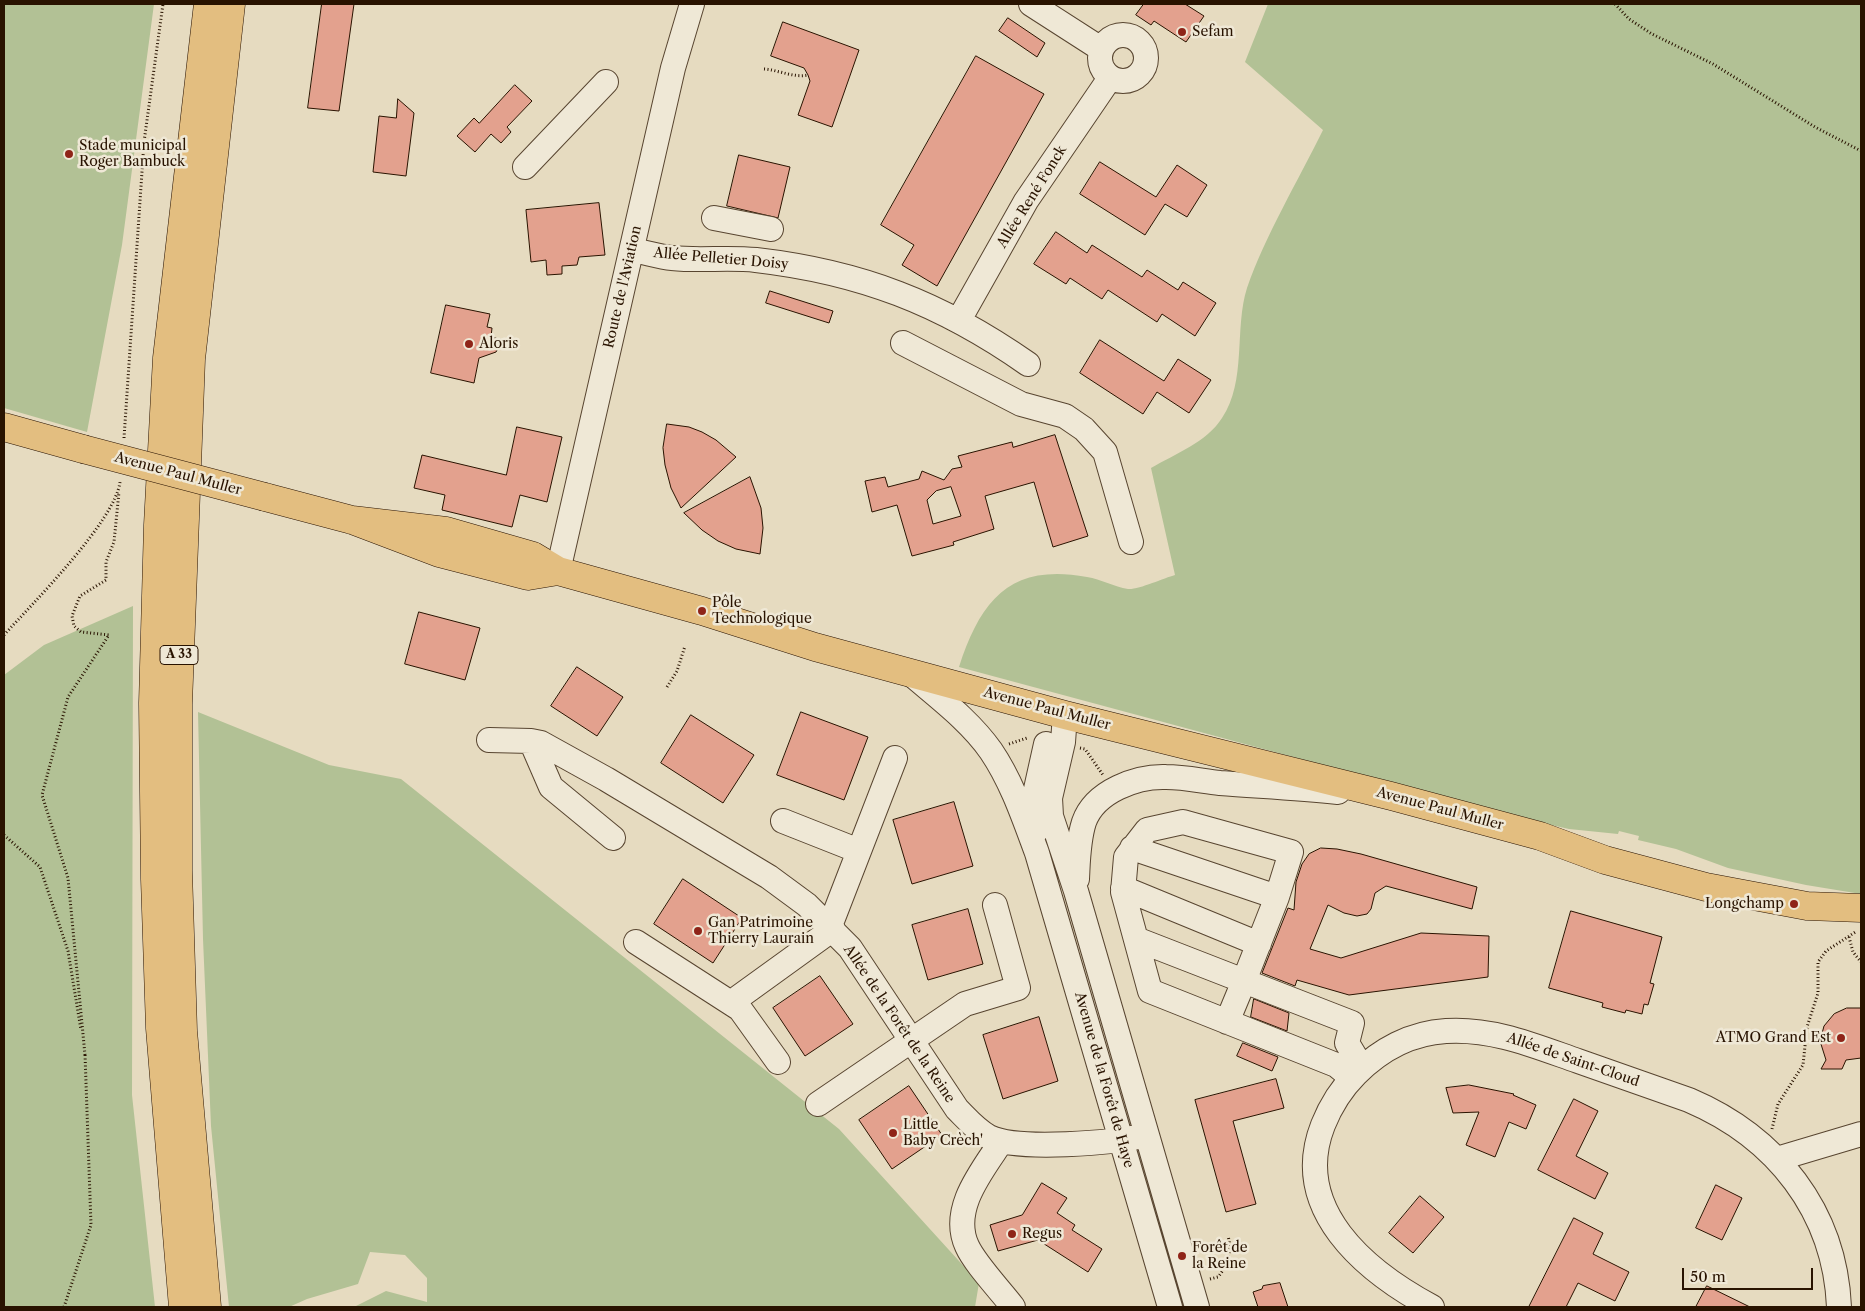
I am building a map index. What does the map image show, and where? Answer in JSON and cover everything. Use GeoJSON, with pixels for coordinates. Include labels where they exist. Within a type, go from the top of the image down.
{"type":"FeatureCollection","features":[{"type":"Feature","properties":{"kind":"main road","name":"A 33"},"geometry":{"type":"LineString","coordinates":[[183,1307],[160,1028],[155,879],[153,703],[158,525],[167,358],[208,4]]}},
{"type":"Feature","properties":{"kind":"main road","name":"A 33"},"geometry":{"type":"LineString","coordinates":[[207,1307],[183,1031],[178,872],[178,704],[191,360],[231,4]]}},
{"type":"Feature","properties":{"kind":"main road","name":"Avenue Paul Muller"},"geometry":{"type":"LineString","coordinates":[[4,427],[352,520],[446,531],[533,556],[558,571],[1065,715],[1391,796],[1540,836],[1615,850],[1860,914]]}},
{"type":"Feature","properties":{"kind":"street","name":"Route de l'Aviation"},"geometry":{"type":"LineString","coordinates":[[558,571],[688,6]]}},
{"type":"Feature","properties":{"kind":"street"},"geometry":{"type":"LineString","coordinates":[[1041,6],[1101,49]]}},
{"type":"Feature","properties":{"kind":"street"},"geometry":{"type":"LineString","coordinates":[[1117,35],[1127,35],[1137,39],[1144,47],[1147,57],[1141,74],[1133,80],[1124,82],[1110,78],[1101,65],[1101,49],[1108,40],[1117,35]]}},
{"type":"Feature","properties":{"kind":"street","name":"Allée René Fonck"},"geometry":{"type":"LineString","coordinates":[[959,320],[1026,201],[1110,78]]}},
{"type":"Feature","properties":{"kind":"street"},"geometry":{"type":"LineString","coordinates":[[525,167],[606,82]]}},
{"type":"Feature","properties":{"kind":"street"},"geometry":{"type":"LineString","coordinates":[[714,218],[764,227],[753,259]]}},
{"type":"Feature","properties":{"kind":"street","name":"Allée Pelletier Doisy"},"geometry":{"type":"LineString","coordinates":[[632,250],[673,258],[753,259],[805,266],[861,280],[925,303],[959,320],[1028,364]]}},
{"type":"Feature","properties":{"kind":"street"},"geometry":{"type":"LineString","coordinates":[[903,343],[1021,404],[1065,416],[1084,429],[1105,452],[1131,542]]}},
{"type":"Feature","properties":{"kind":"street","name":"Avenue de la Forêt de Haye"},"geometry":{"type":"LineString","coordinates":[[910,672],[960,715],[990,750],[1010,783],[1037,853],[1170,1307]]}},
{"type":"Feature","properties":{"kind":"street","name":"Avenue de la Forêt de Haye"},"geometry":{"type":"LineString","coordinates":[[1037,853],[1034,798],[1037,777],[1048,738],[1065,715]]}},
{"type":"Feature","properties":{"kind":"street","name":"Avenue de la Forêt de Haye"},"geometry":{"type":"LineString","coordinates":[[1065,715],[1063,742],[1050,798],[1051,816],[1076,891],[1197,1307]]}},
{"type":"Feature","properties":{"kind":"street","name":"Allée de la Forêt de la Reine"},"geometry":{"type":"LineString","coordinates":[[489,740],[541,743],[606,779],[770,878],[807,905],[850,948],[957,1109],[978,1130],[1001,1142],[1014,1145],[1122,1141],[1146,1134]]}},
{"type":"Feature","properties":{"kind":"street"},"geometry":{"type":"LineString","coordinates":[[531,741],[551,787],[613,838]]}},
{"type":"Feature","properties":{"kind":"street"},"geometry":{"type":"LineString","coordinates":[[732,1002],[831,927],[895,758]]}},
{"type":"Feature","properties":{"kind":"street","name":"Avenue de la Forêt de Haye"},"geometry":{"type":"LineString","coordinates":[[1076,891],[1079,843],[1085,820],[1104,797],[1126,784],[1142,778],[1167,776],[1218,783],[1391,796]]}},
{"type":"Feature","properties":{"kind":"street"},"geometry":{"type":"LineString","coordinates":[[783,821],[859,851]]}},
{"type":"Feature","properties":{"kind":"street"},"geometry":{"type":"LineString","coordinates":[[1136,938],[1244,981],[1352,1023],[1347,1042],[1350,1070],[1150,992],[1123,888],[1126,857],[1146,830],[1183,822],[1291,852],[1277,897],[1259,944],[1244,981],[1227,1022]]}},
{"type":"Feature","properties":{"kind":"street"},"geometry":{"type":"LineString","coordinates":[[1132,848],[1277,897]]}},
{"type":"Feature","properties":{"kind":"street"},"geometry":{"type":"LineString","coordinates":[[1123,888],[1259,944]]}},
{"type":"Feature","properties":{"kind":"street"},"geometry":{"type":"LineString","coordinates":[[818,1104],[965,1004],[1018,988],[995,905]]}},
{"type":"Feature","properties":{"kind":"street"},"geometry":{"type":"LineString","coordinates":[[636,942],[732,1002],[740,1009],[778,1062]]}},
{"type":"Feature","properties":{"kind":"street","name":"Allée de Saint-Cloud"},"geometry":{"type":"LineString","coordinates":[[1432,1307],[1403,1290],[1367,1262],[1338,1233],[1318,1193],[1314,1179],[1317,1140],[1350,1070],[1389,1048],[1422,1035],[1444,1031],[1470,1031],[1511,1037],[1710,1108],[1745,1131],[1773,1156],[1802,1191],[1820,1221],[1834,1271],[1839,1307]]}},
{"type":"Feature","properties":{"kind":"street"},"geometry":{"type":"LineString","coordinates":[[1773,1156],[1861,1134]]}},
{"type":"Feature","properties":{"kind":"street"},"geometry":{"type":"LineString","coordinates":[[1001,1142],[974,1183],[962,1217],[962,1228],[967,1248],[1013,1307]]}},
{"type":"Feature","properties":{"kind":"path"},"geometry":{"type":"LineString","coordinates":[[124,444],[144,142],[163,4]]}},
{"type":"Feature","properties":{"kind":"path"},"geometry":{"type":"LineString","coordinates":[[1615,4],[1629,19],[1652,34],[1713,64],[1814,127],[1861,151]]}},
{"type":"Feature","properties":{"kind":"path"},"geometry":{"type":"LineString","coordinates":[[764,69],[776,70],[798,77],[808,75]]}},
{"type":"Feature","properties":{"kind":"path"},"geometry":{"type":"LineString","coordinates":[[64,1307],[91,1224],[86,1055],[68,878],[42,795],[68,697],[109,635],[81,632],[74,626],[72,616],[80,596],[106,580],[106,562],[114,542],[120,480]]}},
{"type":"Feature","properties":{"kind":"path"},"geometry":{"type":"LineString","coordinates":[[4,635],[98,528],[114,503],[119,486]]}},
{"type":"Feature","properties":{"kind":"path"},"geometry":{"type":"LineString","coordinates":[[667,687],[677,671],[685,646]]}},
{"type":"Feature","properties":{"kind":"path"},"geometry":{"type":"LineString","coordinates":[[1005,745],[1035,735]]}},
{"type":"Feature","properties":{"kind":"path"},"geometry":{"type":"LineString","coordinates":[[1072,745],[1085,749],[1105,778]]}},
{"type":"Feature","properties":{"kind":"path"},"geometry":{"type":"LineString","coordinates":[[4,835],[40,867],[68,951],[86,1055]]}},
{"type":"Feature","properties":{"kind":"path"},"geometry":{"type":"LineString","coordinates":[[1773,1156],[1772,1124],[1778,1104],[1804,1065],[1807,1027],[1818,993],[1818,962],[1826,951],[1849,937],[1860,914]]}},
{"type":"Feature","properties":{"kind":"path"},"geometry":{"type":"LineString","coordinates":[[1849,937],[1852,952],[1861,962]]}},
{"type":"Feature","properties":{"kind":"path"},"geometry":{"type":"LineString","coordinates":[[1190,1284],[1218,1276],[1222,1273],[1230,1252],[1228,1236]]}},
{"type":"Feature","properties":{"kind":"green space","name":"Stade municipal Roger Bambuck"},"geometry":{"type":"Polygon","coordinates":[[[4,4],[154,4],[122,245],[87,432],[4,408],[4,4]]]}},
{"type":"Feature","properties":{"kind":"green space"},"geometry":{"type":"Polygon","coordinates":[[[1268,4],[1861,4],[1861,894],[1806,885],[1728,868],[1676,849],[1638,840],[1639,836],[1619,831],[1618,834],[1569,829],[1516,817],[959,667],[978,622],[989,605],[1003,591],[1019,581],[1038,576],[1061,574],[1092,578],[1118,587],[1132,589],[1175,575],[1151,468],[1190,447],[1208,434],[1222,418],[1230,403],[1235,388],[1241,320],[1247,288],[1254,268],[1273,228],[1323,130],[1245,62],[1268,4]]]}},
{"type":"Feature","properties":{"kind":"green space"},"geometry":{"type":"Polygon","coordinates":[[[133,606],[132,1095],[155,1307],[4,1307],[4,675],[44,645],[133,606]]]}},
{"type":"Feature","properties":{"kind":"green space"},"geometry":{"type":"Polygon","coordinates":[[[198,712],[329,765],[401,779],[839,1129],[979,1283],[975,1307],[354,1307],[386,1291],[427,1302],[427,1278],[405,1255],[370,1252],[358,1284],[307,1299],[289,1307],[229,1307],[211,1126],[203,939],[198,712]]]}},
{"type":"Feature","properties":{"kind":"building"},"geometry":{"type":"Polygon","coordinates":[[[322,4],[354,4],[339,111],[308,108],[322,4]]]}},
{"type":"Feature","properties":{"kind":"building","name":"Sefam"},"geometry":{"type":"Polygon","coordinates":[[[1144,4],[1185,4],[1204,16],[1186,42],[1154,21],[1151,25],[1136,15],[1144,4]]]}},
{"type":"Feature","properties":{"kind":"building"},"geometry":{"type":"Polygon","coordinates":[[[1008,18],[1045,43],[1037,57],[999,31],[1008,18]]]}},
{"type":"Feature","properties":{"kind":"building"},"geometry":{"type":"Polygon","coordinates":[[[783,22],[859,50],[832,127],[798,115],[810,81],[808,75],[804,68],[771,56],[783,22]]]}},
{"type":"Feature","properties":{"kind":"building"},"geometry":{"type":"Polygon","coordinates":[[[976,56],[1044,94],[937,286],[902,265],[914,245],[881,225],[976,56]]]}},
{"type":"Feature","properties":{"kind":"building"},"geometry":{"type":"Polygon","coordinates":[[[515,85],[532,101],[507,127],[511,132],[501,143],[491,134],[475,152],[457,136],[474,118],[479,123],[515,85]]]}},
{"type":"Feature","properties":{"kind":"building"},"geometry":{"type":"Polygon","coordinates":[[[398,99],[414,113],[406,176],[373,172],[379,116],[396,118],[398,99]]]}},
{"type":"Feature","properties":{"kind":"building"},"geometry":{"type":"Polygon","coordinates":[[[739,155],[790,167],[778,218],[727,206],[739,155]]]}},
{"type":"Feature","properties":{"kind":"building"},"geometry":{"type":"Polygon","coordinates":[[[1100,162],[1156,197],[1177,165],[1207,185],[1187,217],[1165,204],[1145,235],[1080,194],[1100,162]]]}},
{"type":"Feature","properties":{"kind":"building"},"geometry":{"type":"Polygon","coordinates":[[[599,203],[605,255],[579,257],[577,265],[562,266],[562,274],[547,275],[546,260],[531,262],[526,210],[599,203]]]}},
{"type":"Feature","properties":{"kind":"building"},"geometry":{"type":"Polygon","coordinates":[[[1056,232],[1087,253],[1092,245],[1142,277],[1147,270],[1178,290],[1183,282],[1216,303],[1195,336],[1162,314],[1157,322],[1108,290],[1102,299],[1070,278],[1066,284],[1034,264],[1056,232]]]}},
{"type":"Feature","properties":{"kind":"building"},"geometry":{"type":"Polygon","coordinates":[[[770,291],[833,311],[829,323],[766,303],[770,291]]]}},
{"type":"Feature","properties":{"kind":"building","name":"Aloris"},"geometry":{"type":"Polygon","coordinates":[[[446,305],[490,314],[487,327],[492,328],[491,337],[503,340],[496,352],[479,358],[474,383],[431,373],[446,305]]]}},
{"type":"Feature","properties":{"kind":"building"},"geometry":{"type":"Polygon","coordinates":[[[1100,340],[1164,381],[1178,359],[1211,380],[1189,413],[1157,392],[1143,414],[1080,373],[1100,340]]]}},
{"type":"Feature","properties":{"kind":"building"},"geometry":{"type":"Polygon","coordinates":[[[667,424],[689,427],[702,432],[716,440],[736,457],[681,508],[671,488],[665,465],[663,448],[667,424]]]}},
{"type":"Feature","properties":{"kind":"building"},"geometry":{"type":"Polygon","coordinates":[[[517,427],[562,437],[547,502],[520,495],[512,527],[442,510],[445,495],[414,488],[422,455],[506,475],[517,427]]]}},
{"type":"Feature","properties":{"kind":"building"},"geometry":{"type":"Polygon","coordinates":[[[1055,435],[1088,536],[1053,547],[1034,482],[985,496],[994,529],[953,542],[954,545],[912,556],[897,505],[872,512],[865,481],[885,477],[888,487],[919,479],[922,471],[944,480],[952,469],[962,467],[958,456],[1012,442],[1013,447],[1055,435]],[[951,487],[936,491],[927,500],[933,524],[961,516],[951,487]]]}},
{"type":"Feature","properties":{"kind":"building"},"geometry":{"type":"Polygon","coordinates":[[[750,477],[761,508],[763,528],[760,554],[736,549],[718,541],[702,530],[684,513],[750,477]]]}},
{"type":"Feature","properties":{"kind":"building"},"geometry":{"type":"Polygon","coordinates":[[[419,612],[480,628],[465,680],[405,664],[419,612]]]}},
{"type":"Feature","properties":{"kind":"building"},"geometry":{"type":"Polygon","coordinates":[[[577,667],[623,697],[597,736],[551,706],[577,667]]]}},
{"type":"Feature","properties":{"kind":"building"},"geometry":{"type":"Polygon","coordinates":[[[801,712],[868,737],[844,800],[777,775],[801,712]]]}},
{"type":"Feature","properties":{"kind":"building"},"geometry":{"type":"Polygon","coordinates":[[[691,715],[754,755],[723,803],[661,763],[691,715]]]}},
{"type":"Feature","properties":{"kind":"building"},"geometry":{"type":"Polygon","coordinates":[[[954,802],[973,866],[912,884],[893,820],[954,802]]]}},
{"type":"Feature","properties":{"kind":"building"},"geometry":{"type":"Polygon","coordinates":[[[1321,848],[1361,854],[1477,887],[1472,909],[1386,886],[1375,893],[1371,909],[1367,914],[1357,916],[1344,913],[1328,905],[1310,949],[1341,958],[1421,933],[1489,936],[1488,977],[1349,995],[1297,980],[1295,986],[1262,973],[1288,908],[1294,910],[1296,882],[1302,864],[1309,854],[1321,848]]]}},
{"type":"Feature","properties":{"kind":"building"},"geometry":{"type":"Polygon","coordinates":[[[683,879],[742,918],[713,963],[654,924],[683,879]]]}},
{"type":"Feature","properties":{"kind":"building"},"geometry":{"type":"Polygon","coordinates":[[[968,909],[983,964],[928,980],[912,925],[968,909]]]}},
{"type":"Feature","properties":{"kind":"building"},"geometry":{"type":"Polygon","coordinates":[[[1571,911],[1662,937],[1650,983],[1654,984],[1648,1005],[1644,1004],[1642,1014],[1626,1010],[1625,1013],[1602,1007],[1603,1003],[1549,988],[1571,911]]]}},
{"type":"Feature","properties":{"kind":"building"},"geometry":{"type":"Polygon","coordinates":[[[820,976],[853,1024],[805,1056],[773,1008],[820,976]]]}},
{"type":"Feature","properties":{"kind":"building"},"geometry":{"type":"Polygon","coordinates":[[[1254,999],[1289,1013],[1287,1031],[1251,1017],[1254,999]]]}},
{"type":"Feature","properties":{"kind":"building","name":"ATMO Grand Est"},"geometry":{"type":"Polygon","coordinates":[[[1847,1008],[1861,1008],[1861,1058],[1846,1060],[1842,1069],[1821,1069],[1826,1060],[1820,1041],[1824,1026],[1834,1014],[1847,1008]]]}},
{"type":"Feature","properties":{"kind":"building"},"geometry":{"type":"Polygon","coordinates":[[[1039,1017],[1058,1081],[1003,1099],[983,1035],[1039,1017]]]}},
{"type":"Feature","properties":{"kind":"building"},"geometry":{"type":"Polygon","coordinates":[[[1243,1043],[1278,1057],[1272,1071],[1237,1056],[1243,1043]]]}},
{"type":"Feature","properties":{"kind":"building"},"geometry":{"type":"Polygon","coordinates":[[[1276,1079],[1284,1108],[1233,1121],[1256,1204],[1226,1212],[1195,1100],[1276,1079]]]}},
{"type":"Feature","properties":{"kind":"building"},"geometry":{"type":"Polygon","coordinates":[[[1469,1085],[1514,1094],[1536,1105],[1526,1129],[1509,1122],[1495,1157],[1466,1145],[1479,1112],[1453,1113],[1446,1088],[1469,1085]]]}},
{"type":"Feature","properties":{"kind":"building"},"geometry":{"type":"Polygon","coordinates":[[[909,1086],[942,1135],[892,1169],[859,1120],[909,1086]]]}},
{"type":"Feature","properties":{"kind":"building"},"geometry":{"type":"Polygon","coordinates":[[[1574,1099],[1598,1111],[1576,1156],[1608,1173],[1595,1199],[1538,1170],[1574,1099]]]}},
{"type":"Feature","properties":{"kind":"building"},"geometry":{"type":"Polygon","coordinates":[[[1042,1183],[1067,1198],[1057,1213],[1075,1225],[1072,1230],[1102,1249],[1088,1272],[1038,1240],[998,1251],[990,1225],[1022,1215],[1042,1183]]]}},
{"type":"Feature","properties":{"kind":"building"},"geometry":{"type":"Polygon","coordinates":[[[1716,1185],[1742,1198],[1722,1240],[1696,1228],[1716,1185]]]}},
{"type":"Feature","properties":{"kind":"building"},"geometry":{"type":"Polygon","coordinates":[[[1420,1196],[1444,1217],[1413,1253],[1389,1233],[1420,1196]]]}},
{"type":"Feature","properties":{"kind":"building"},"geometry":{"type":"Polygon","coordinates":[[[1574,1218],[1603,1233],[1593,1254],[1629,1272],[1615,1301],[1578,1283],[1566,1307],[1529,1307],[1574,1218]]]}},
{"type":"Feature","properties":{"kind":"building"},"geometry":{"type":"Polygon","coordinates":[[[1280,1283],[1288,1307],[1258,1307],[1253,1292],[1262,1289],[1263,1286],[1280,1283]]]}},
{"type":"Feature","properties":{"kind":"building"},"geometry":{"type":"Polygon","coordinates":[[[1707,1286],[1750,1307],[1696,1307],[1707,1286]]]}},
{"type":"Feature","properties":{"kind":"place","name":"Sefam"},"geometry":{"type":"Point","coordinates":[1182,32]}},
{"type":"Feature","properties":{"kind":"place","name":"Stade municipal Roger Bambuck"},"geometry":{"type":"Point","coordinates":[69,154]}},
{"type":"Feature","properties":{"kind":"place","name":"Aloris"},"geometry":{"type":"Point","coordinates":[469,344]}},
{"type":"Feature","properties":{"kind":"place","name":"Pôle Technologique"},"geometry":{"type":"Point","coordinates":[702,611]}},
{"type":"Feature","properties":{"kind":"place","name":"Longchamp"},"geometry":{"type":"Point","coordinates":[1794,904]}},
{"type":"Feature","properties":{"kind":"place","name":"Gan Patrimoine Thierry Laurain"},"geometry":{"type":"Point","coordinates":[698,931]}},
{"type":"Feature","properties":{"kind":"place","name":"ATMO Grand Est"},"geometry":{"type":"Point","coordinates":[1841,1038]}},
{"type":"Feature","properties":{"kind":"place","name":"Little Baby Crèch'"},"geometry":{"type":"Point","coordinates":[893,1133]}},
{"type":"Feature","properties":{"kind":"place","name":"Regus"},"geometry":{"type":"Point","coordinates":[1012,1234]}},
{"type":"Feature","properties":{"kind":"place","name":"Forêt de la Reine"},"geometry":{"type":"Point","coordinates":[1182,1256]}}]}
